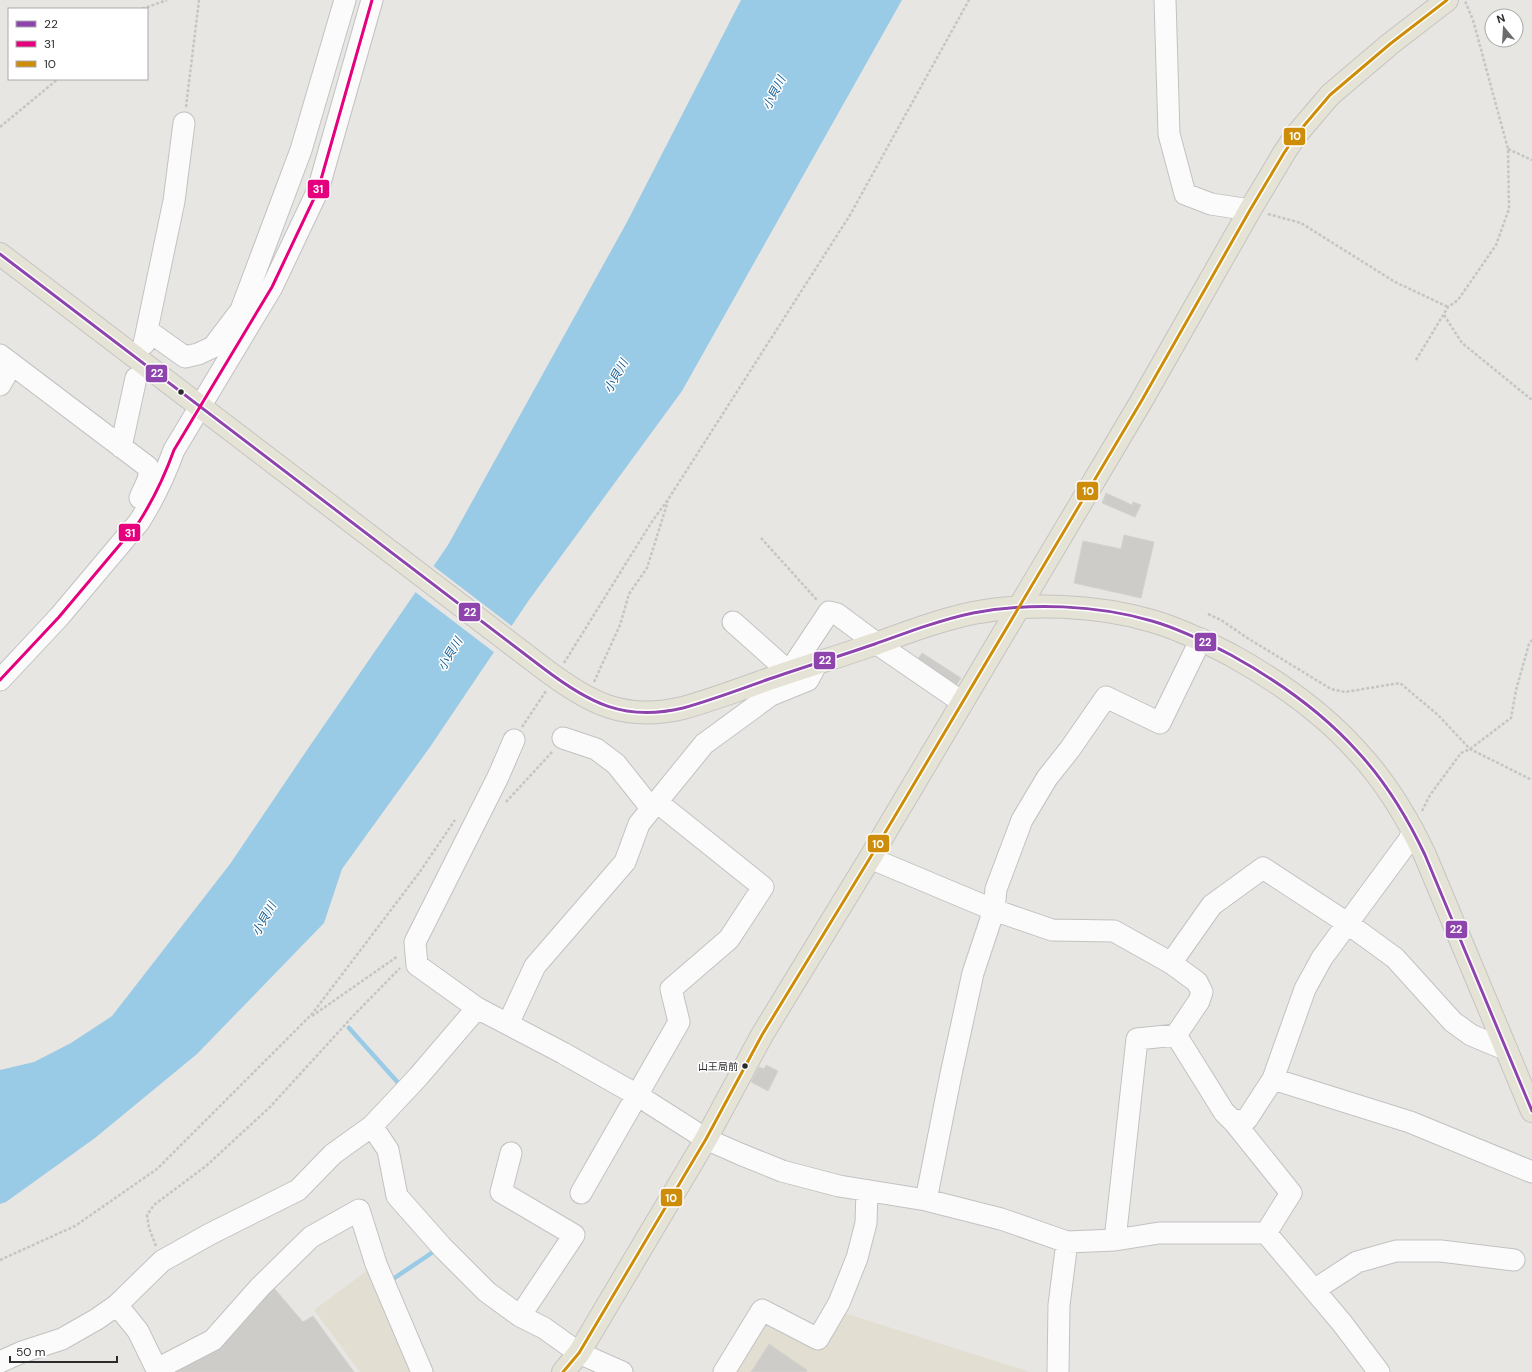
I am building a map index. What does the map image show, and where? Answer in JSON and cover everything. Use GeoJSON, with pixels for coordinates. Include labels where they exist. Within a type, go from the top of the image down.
{"type":"FeatureCollection","features":[{"type":"Feature","properties":{"kind":"main road"},"geometry":{"type":"LineString","coordinates":[[563,1372],[580,1353],[706,1139],[762,1035],[870,858],[1142,400],[1250,210],[1296,135],[1330,96],[1390,44],[1447,0]]}},
{"type":"Feature","properties":{"kind":"main road"},"geometry":{"type":"LineString","coordinates":[[0,254],[543,668],[575,691],[595,702],[626,711],[646,713],[671,711],[696,705],[924,626],[959,616],[1019,607],[1074,608],[1128,615],[1152,621],[1201,639],[1264,674],[1290,691],[1338,730],[1358,751],[1390,792],[1413,830],[1532,1111]]}},
{"type":"Feature","properties":{"kind":"street"},"geometry":{"type":"LineString","coordinates":[[184,123],[174,201],[145,337],[185,357],[198,354],[213,347],[241,310],[301,150],[345,0]]}},
{"type":"Feature","properties":{"kind":"street"},"geometry":{"type":"LineString","coordinates":[[0,680],[59,617],[139,522],[148,509],[168,468],[174,450],[206,411],[272,287],[318,190],[372,0]]}},
{"type":"Feature","properties":{"kind":"street"},"geometry":{"type":"LineString","coordinates":[[1165,0],[1168,134],[1185,194],[1211,204],[1250,210]]}},
{"type":"Feature","properties":{"kind":"street"},"geometry":{"type":"LineString","coordinates":[[0,385],[6,359],[148,467],[150,473],[148,481],[139,501],[141,505],[148,509]]}},
{"type":"Feature","properties":{"kind":"street"},"geometry":{"type":"LineString","coordinates":[[121,447],[136,378]]}},
{"type":"Feature","properties":{"kind":"street"},"geometry":{"type":"LineString","coordinates":[[733,622],[789,672],[829,612],[837,614],[876,643],[962,702]]}},
{"type":"Feature","properties":{"kind":"street"},"geometry":{"type":"LineString","coordinates":[[926,1200],[973,973],[994,910],[996,889],[1022,820],[1047,778],[1070,749],[1106,697],[1160,723],[1201,639]]}},
{"type":"Feature","properties":{"kind":"street"},"geometry":{"type":"LineString","coordinates":[[508,1024],[535,966],[625,862],[639,824],[704,744],[771,695],[808,680],[817,663]]}},
{"type":"Feature","properties":{"kind":"street"},"geometry":{"type":"LineString","coordinates":[[563,738],[596,749],[616,764],[654,805],[763,887],[729,939],[671,990],[679,1022],[581,1193]]}},
{"type":"Feature","properties":{"kind":"street"},"geometry":{"type":"LineString","coordinates":[[514,740],[416,947],[417,965],[477,1008],[563,1053],[637,1095],[706,1139],[782,1171],[839,1186],[926,1200],[1001,1219],[1067,1242],[1115,1240],[1159,1233],[1266,1233],[1314,1290],[1379,1372]]}},
{"type":"Feature","properties":{"kind":"street"},"geometry":{"type":"LineString","coordinates":[[1234,1122],[1246,1120],[1273,1079],[1305,989],[1322,958],[1409,840],[1413,830]]}},
{"type":"Feature","properties":{"kind":"street"},"geometry":{"type":"LineString","coordinates":[[870,858],[994,910],[1052,930],[1114,931],[1171,963],[1197,982],[1202,992],[1199,1001],[1176,1035],[1138,1039],[1115,1240]]}},
{"type":"Feature","properties":{"kind":"street"},"geometry":{"type":"LineString","coordinates":[[1171,963],[1212,905],[1263,868],[1347,923],[1395,958],[1453,1022],[1471,1035],[1507,1050]]}},
{"type":"Feature","properties":{"kind":"street"},"geometry":{"type":"LineString","coordinates":[[0,1362],[22,1352],[62,1339],[97,1319],[117,1305],[162,1262],[210,1234],[298,1190],[333,1154],[372,1126],[418,1077],[477,1008]]}},
{"type":"Feature","properties":{"kind":"street"},"geometry":{"type":"LineString","coordinates":[[1176,1035],[1224,1112],[1234,1122],[1291,1193],[1266,1233]]}},
{"type":"Feature","properties":{"kind":"street"},"geometry":{"type":"LineString","coordinates":[[1273,1079],[1410,1122],[1532,1172]]}},
{"type":"Feature","properties":{"kind":"street"},"geometry":{"type":"LineString","coordinates":[[372,1126],[388,1150],[397,1196],[443,1248],[487,1292],[520,1316],[544,1328],[580,1353],[622,1372]]}},
{"type":"Feature","properties":{"kind":"street"},"geometry":{"type":"LineString","coordinates":[[511,1153],[501,1192],[574,1235],[520,1316]]}},
{"type":"Feature","properties":{"kind":"street"},"geometry":{"type":"LineString","coordinates":[[724,1372],[762,1310],[818,1339],[839,1303],[857,1258],[866,1223],[867,1191]]}},
{"type":"Feature","properties":{"kind":"street"},"geometry":{"type":"LineString","coordinates":[[117,1305],[138,1331],[158,1370],[213,1340],[260,1286],[311,1238],[359,1210],[376,1264],[422,1372]]}},
{"type":"Feature","properties":{"kind":"street"},"geometry":{"type":"LineString","coordinates":[[1058,1372],[1059,1305],[1067,1242]]}},
{"type":"Feature","properties":{"kind":"street"},"geometry":{"type":"LineString","coordinates":[[1314,1290],[1357,1262],[1396,1251],[1441,1251],[1514,1260]]}},
{"type":"Feature","properties":{"kind":"path"},"geometry":{"type":"LineString","coordinates":[[145,8],[167,0]]}},
{"type":"Feature","properties":{"kind":"path"},"geometry":{"type":"LineString","coordinates":[[184,123],[198,0]]}},
{"type":"Feature","properties":{"kind":"path"},"geometry":{"type":"LineString","coordinates":[[1416,360],[1448,307],[1458,300],[1496,245],[1509,209],[1508,149],[1473,20],[1464,0]]}},
{"type":"Feature","properties":{"kind":"path"},"geometry":{"type":"LineString","coordinates":[[0,127],[57,80]]}},
{"type":"Feature","properties":{"kind":"path"},"geometry":{"type":"LineString","coordinates":[[1508,149],[1532,160]]}},
{"type":"Feature","properties":{"kind":"path"},"geometry":{"type":"LineString","coordinates":[[1250,210],[1301,223],[1395,282],[1448,307]]}},
{"type":"Feature","properties":{"kind":"path"},"geometry":{"type":"LineString","coordinates":[[1443,315],[1462,343],[1532,400]]}},
{"type":"Feature","properties":{"kind":"path"},"geometry":{"type":"LineString","coordinates":[[592,687],[620,625],[629,594],[646,568],[669,498]]}},
{"type":"Feature","properties":{"kind":"path"},"geometry":{"type":"LineString","coordinates":[[761,538],[829,612]]}},
{"type":"Feature","properties":{"kind":"path"},"geometry":{"type":"LineString","coordinates":[[1208,614],[1221,620],[1249,639],[1331,689],[1345,692],[1400,683],[1438,716],[1470,749],[1532,780]]}},
{"type":"Feature","properties":{"kind":"path"},"geometry":{"type":"LineString","coordinates":[[1413,830],[1430,795],[1461,753],[1470,749],[1511,718],[1516,690],[1532,640]]}},
{"type":"Feature","properties":{"kind":"path"},"geometry":{"type":"LineString","coordinates":[[504,804],[559,745],[563,738]]}},
{"type":"Feature","properties":{"kind":"path"},"geometry":{"type":"LineString","coordinates":[[307,1020],[395,958],[416,947]]}},
{"type":"Feature","properties":{"kind":"path"},"geometry":{"type":"LineString","coordinates":[[162,1262],[149,1228],[147,1214],[154,1205],[206,1166],[270,1107],[416,947]]}},
{"type":"Feature","properties":{"kind":"shaded area"},"geometry":{"type":"Polygon","coordinates":[[[376,1264],[422,1372],[360,1372],[314,1310],[376,1264]]]}},
{"type":"Feature","properties":{"kind":"shaded area"},"geometry":{"type":"Polygon","coordinates":[[[841,1312],[1030,1372],[731,1372],[765,1318],[819,1345],[841,1312]]]}},
{"type":"Feature","properties":{"kind":"water","name":"小貝川"},"geometry":{"type":"Polygon","coordinates":[[[741,0],[902,0],[682,391],[529,600],[430,747],[342,869],[324,923],[197,1054],[95,1138],[6,1202],[0,1204],[0,1070],[34,1062],[71,1043],[112,1016],[230,864],[448,545],[627,222],[741,0]]]}},
{"type":"Feature","properties":{"kind":"pier"},"geometry":{"type":"Polygon","coordinates":[[[432,565],[513,627],[495,653],[414,591],[432,565]]]}},
{"type":"Feature","properties":{"kind":"building"},"geometry":{"type":"Polygon","coordinates":[[[1106,493],[1132,505],[1133,502],[1141,505],[1135,517],[1102,503],[1106,493]]]}},
{"type":"Feature","properties":{"kind":"building"},"geometry":{"type":"Polygon","coordinates":[[[1124,535],[1154,542],[1141,598],[1074,583],[1083,541],[1121,549],[1124,535]]]}},
{"type":"Feature","properties":{"kind":"building"},"geometry":{"type":"Polygon","coordinates":[[[922,653],[961,678],[955,687],[916,662],[922,653]]]}},
{"type":"Feature","properties":{"kind":"building"},"geometry":{"type":"Polygon","coordinates":[[[766,1065],[778,1071],[768,1091],[751,1082],[759,1067],[764,1069],[766,1065]]]}},
{"type":"Feature","properties":{"kind":"building"},"geometry":{"type":"Polygon","coordinates":[[[273,1287],[303,1322],[313,1316],[354,1372],[165,1372],[273,1287]]]}},
{"type":"Feature","properties":{"kind":"building"},"geometry":{"type":"Polygon","coordinates":[[[769,1344],[807,1370],[806,1372],[751,1372],[769,1344]]]}},
{"type":"Feature","properties":{"kind":"waterway"},"geometry":{"type":"LineString","coordinates":[[349,1028],[401,1086]]}},
{"type":"Feature","properties":{"kind":"waterway"},"geometry":{"type":"LineString","coordinates":[[390,1281],[436,1250]]}},
{"type":"Feature","properties":{"kind":"transit line","name":"31"},"geometry":{"type":"LineString","coordinates":[[0,680],[59,617],[139,522],[167,469],[174,450],[272,287],[318,190],[372,0]]}},
{"type":"Feature","properties":{"kind":"transit line","name":"10"},"geometry":{"type":"LineString","coordinates":[[563,1372],[579,1353],[706,1139],[762,1035],[870,858],[1142,400],[1284,153],[1296,135],[1330,95],[1390,44],[1447,0]]}},
{"type":"Feature","properties":{"kind":"transit line","name":"22"},"geometry":{"type":"LineString","coordinates":[[0,254],[543,668],[576,691],[592,700],[608,706],[625,711],[643,713],[662,712],[683,708],[936,623],[973,613],[1017,607],[1040,606],[1109,611],[1152,621],[1173,628],[1231,655],[1282,686],[1329,723],[1368,763],[1395,800],[1425,855],[1532,1111]]}},
{"type":"Feature","properties":{"kind":"place","name":"山王局前"},"geometry":{"type":"Point","coordinates":[745,1066]}}]}
